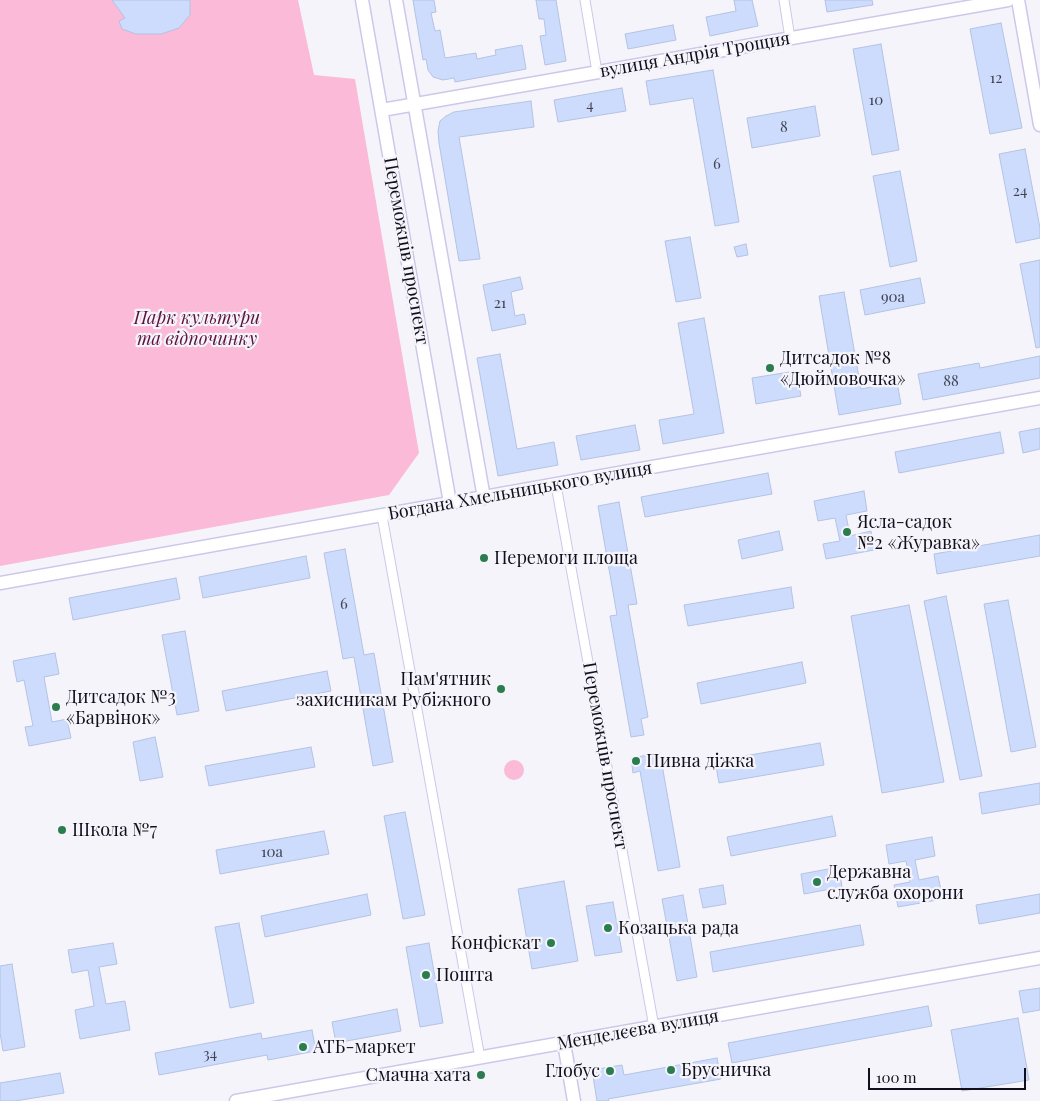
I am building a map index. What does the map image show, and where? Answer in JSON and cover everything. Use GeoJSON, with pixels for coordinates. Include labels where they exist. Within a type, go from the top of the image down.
{"type":"FeatureCollection","features":[{"type":"Feature","properties":{"kind":"street","name":"Переможців проспект"},"geometry":{"type":"LineString","coordinates":[[362,0],[450,503]]}},
{"type":"Feature","properties":{"kind":"street","name":"Переможців проспект"},"geometry":{"type":"LineString","coordinates":[[396,0],[484,498]]}},
{"type":"Feature","properties":{"kind":"street"},"geometry":{"type":"LineString","coordinates":[[585,0],[597,72]]}},
{"type":"Feature","properties":{"kind":"street"},"geometry":{"type":"LineString","coordinates":[[784,0],[790,38]]}},
{"type":"Feature","properties":{"kind":"street","name":"вулиця Андрія Трощия"},"geometry":{"type":"LineString","coordinates":[[382,110],[1008,0]]}},
{"type":"Feature","properties":{"kind":"street"},"geometry":{"type":"LineString","coordinates":[[1018,0],[1040,125]]}},
{"type":"Feature","properties":{"kind":"street","name":"Богдана Хмельницького вулиця"},"geometry":{"type":"LineString","coordinates":[[0,584],[1040,398]]}},
{"type":"Feature","properties":{"kind":"street","name":"Переможців проспект"},"geometry":{"type":"LineString","coordinates":[[556,485],[654,1027]]}},
{"type":"Feature","properties":{"kind":"street"},"geometry":{"type":"LineString","coordinates":[[382,516],[480,1058]]}},
{"type":"Feature","properties":{"kind":"street","name":"Менделєєва вулиця"},"geometry":{"type":"LineString","coordinates":[[236,1101],[1040,958]]}},
{"type":"Feature","properties":{"kind":"street"},"geometry":{"type":"LineString","coordinates":[[564,1043],[574,1101]]}},
{"type":"Feature","properties":{"kind":"green space","name":"Парк культури та відпочинку"},"geometry":{"type":"Polygon","coordinates":[[[0,0],[298,0],[314,75],[355,79],[419,453],[389,495],[0,566],[0,0]]]}},
{"type":"Feature","properties":{"kind":"green space"},"geometry":{"type":"Polygon","coordinates":[[[514,760],[521,763],[524,770],[521,777],[514,780],[507,777],[504,770],[507,763],[514,760]]]}},
{"type":"Feature","properties":{"kind":"building"},"geometry":{"type":"Polygon","coordinates":[[[112,0],[190,0],[190,15],[179,28],[161,34],[136,34],[122,29],[119,21],[125,18],[112,0]]]}},
{"type":"Feature","properties":{"kind":"building"},"geometry":{"type":"Polygon","coordinates":[[[413,0],[434,0],[436,12],[431,13],[435,31],[440,30],[445,58],[476,53],[477,59],[496,55],[495,50],[522,45],[526,69],[455,82],[454,78],[443,80],[433,77],[428,70],[426,59],[423,60],[413,0]]]}},
{"type":"Feature","properties":{"kind":"building"},"geometry":{"type":"Polygon","coordinates":[[[536,0],[556,0],[566,61],[545,65],[540,36],[546,35],[544,19],[539,19],[536,0]]]}},
{"type":"Feature","properties":{"kind":"building"},"geometry":{"type":"Polygon","coordinates":[[[734,0],[752,0],[758,26],[710,36],[706,17],[736,11],[734,0]]]}},
{"type":"Feature","properties":{"kind":"building"},"geometry":{"type":"Polygon","coordinates":[[[825,0],[872,0],[873,5],[827,12],[825,0]]]}},
{"type":"Feature","properties":{"kind":"building"},"geometry":{"type":"Polygon","coordinates":[[[1001,23],[1022,128],[990,134],[970,29],[1001,23]]]}},
{"type":"Feature","properties":{"kind":"building"},"geometry":{"type":"Polygon","coordinates":[[[673,25],[676,40],[628,49],[625,34],[673,25]]]}},
{"type":"Feature","properties":{"kind":"building"},"geometry":{"type":"Polygon","coordinates":[[[881,44],[899,150],[872,155],[853,49],[881,44]]]}},
{"type":"Feature","properties":{"kind":"building"},"geometry":{"type":"Polygon","coordinates":[[[713,70],[739,222],[715,226],[693,98],[650,105],[646,81],[713,70]]]}},
{"type":"Feature","properties":{"kind":"building"},"geometry":{"type":"Polygon","coordinates":[[[622,88],[626,111],[558,122],[554,100],[622,88]]]}},
{"type":"Feature","properties":{"kind":"building"},"geometry":{"type":"Polygon","coordinates":[[[531,101],[534,127],[459,137],[480,259],[459,261],[439,143],[438,131],[440,121],[454,112],[531,101]]]}},
{"type":"Feature","properties":{"kind":"building"},"geometry":{"type":"Polygon","coordinates":[[[815,106],[820,136],[752,148],[747,118],[815,106]]]}},
{"type":"Feature","properties":{"kind":"building"},"geometry":{"type":"Polygon","coordinates":[[[1025,149],[1040,228],[1040,238],[1016,243],[999,154],[1025,149]]]}},
{"type":"Feature","properties":{"kind":"building"},"geometry":{"type":"Polygon","coordinates":[[[900,171],[917,261],[890,267],[873,176],[900,171]]]}},
{"type":"Feature","properties":{"kind":"building"},"geometry":{"type":"Polygon","coordinates":[[[690,237],[701,298],[676,302],[665,241],[690,237]]]}},
{"type":"Feature","properties":{"kind":"building"},"geometry":{"type":"Polygon","coordinates":[[[746,244],[748,255],[737,257],[734,247],[746,244]]]}},
{"type":"Feature","properties":{"kind":"building"},"geometry":{"type":"Polygon","coordinates":[[[1040,260],[1040,347],[1036,348],[1020,264],[1040,260]]]}},
{"type":"Feature","properties":{"kind":"building"},"geometry":{"type":"Polygon","coordinates":[[[520,277],[523,289],[511,292],[515,316],[524,314],[526,324],[492,331],[483,285],[520,277]]]}},
{"type":"Feature","properties":{"kind":"building"},"geometry":{"type":"Polygon","coordinates":[[[920,278],[925,303],[865,315],[860,290],[920,278]]]}},
{"type":"Feature","properties":{"kind":"building"},"geometry":{"type":"Polygon","coordinates":[[[844,292],[861,389],[897,382],[901,404],[839,415],[819,296],[844,292]]]}},
{"type":"Feature","properties":{"kind":"building"},"geometry":{"type":"Polygon","coordinates":[[[704,318],[724,433],[663,444],[659,420],[694,414],[678,323],[704,318]]]}},
{"type":"Feature","properties":{"kind":"building"},"geometry":{"type":"Polygon","coordinates":[[[500,354],[517,449],[554,442],[558,465],[498,476],[477,358],[500,354]]]}},
{"type":"Feature","properties":{"kind":"building"},"geometry":{"type":"Polygon","coordinates":[[[1040,356],[1040,378],[923,400],[918,374],[979,363],[980,368],[1040,356]]]}},
{"type":"Feature","properties":{"kind":"building"},"geometry":{"type":"Polygon","coordinates":[[[796,371],[801,396],[756,404],[752,378],[796,371]]]}},
{"type":"Feature","properties":{"kind":"building"},"geometry":{"type":"Polygon","coordinates":[[[635,425],[640,450],[581,460],[576,436],[635,425]]]}},
{"type":"Feature","properties":{"kind":"building"},"geometry":{"type":"Polygon","coordinates":[[[1040,428],[1040,449],[1023,453],[1019,432],[1040,428]]]}},
{"type":"Feature","properties":{"kind":"building"},"geometry":{"type":"Polygon","coordinates":[[[1000,432],[1004,453],[899,473],[895,452],[1000,432]]]}},
{"type":"Feature","properties":{"kind":"building"},"geometry":{"type":"Polygon","coordinates":[[[768,473],[772,494],[645,517],[641,497],[768,473]]]}},
{"type":"Feature","properties":{"kind":"building"},"geometry":{"type":"Polygon","coordinates":[[[864,491],[867,511],[846,515],[850,536],[871,531],[874,550],[826,559],[823,544],[840,541],[835,518],[818,521],[814,501],[864,491]]]}},
{"type":"Feature","properties":{"kind":"building"},"geometry":{"type":"Polygon","coordinates":[[[619,502],[637,604],[628,605],[648,717],[641,719],[644,735],[631,737],[610,616],[617,615],[598,506],[619,502]]]}},
{"type":"Feature","properties":{"kind":"building"},"geometry":{"type":"Polygon","coordinates":[[[779,531],[783,550],[742,559],[738,540],[779,531]]]}},
{"type":"Feature","properties":{"kind":"building"},"geometry":{"type":"Polygon","coordinates":[[[1040,535],[1040,556],[937,574],[934,554],[1040,535]]]}},
{"type":"Feature","properties":{"kind":"building"},"geometry":{"type":"Polygon","coordinates":[[[345,549],[364,655],[374,653],[393,762],[373,766],[354,657],[343,659],[324,553],[345,549]]]}},
{"type":"Feature","properties":{"kind":"building"},"geometry":{"type":"Polygon","coordinates":[[[306,556],[310,578],[203,598],[199,577],[306,556]]]}},
{"type":"Feature","properties":{"kind":"building"},"geometry":{"type":"Polygon","coordinates":[[[176,578],[180,599],[73,620],[69,598],[176,578]]]}},
{"type":"Feature","properties":{"kind":"building"},"geometry":{"type":"Polygon","coordinates":[[[791,587],[794,608],[688,626],[684,605],[791,587]]]}},
{"type":"Feature","properties":{"kind":"building"},"geometry":{"type":"Polygon","coordinates":[[[946,596],[982,776],[960,780],[924,601],[946,596]]]}},
{"type":"Feature","properties":{"kind":"building"},"geometry":{"type":"Polygon","coordinates":[[[1008,600],[1036,747],[1011,752],[984,604],[1008,600]]]}},
{"type":"Feature","properties":{"kind":"building"},"geometry":{"type":"Polygon","coordinates":[[[909,605],[944,782],[882,793],[851,616],[909,605]]]}},
{"type":"Feature","properties":{"kind":"building"},"geometry":{"type":"Polygon","coordinates":[[[185,631],[199,711],[177,715],[162,635],[185,631]]]}},
{"type":"Feature","properties":{"kind":"building"},"geometry":{"type":"Polygon","coordinates":[[[55,653],[59,674],[44,677],[52,722],[67,719],[71,738],[29,746],[25,727],[33,726],[24,680],[17,682],[13,661],[55,653]]]}},
{"type":"Feature","properties":{"kind":"building"},"geometry":{"type":"Polygon","coordinates":[[[802,662],[806,683],[701,704],[697,683],[802,662]]]}},
{"type":"Feature","properties":{"kind":"building"},"geometry":{"type":"Polygon","coordinates":[[[327,671],[331,691],[226,711],[222,691],[327,671]]]}},
{"type":"Feature","properties":{"kind":"building"},"geometry":{"type":"Polygon","coordinates":[[[155,737],[163,777],[140,781],[133,742],[155,737]]]}},
{"type":"Feature","properties":{"kind":"building"},"geometry":{"type":"Polygon","coordinates":[[[820,743],[824,765],[719,783],[715,761],[820,743]]]}},
{"type":"Feature","properties":{"kind":"building"},"geometry":{"type":"Polygon","coordinates":[[[311,747],[315,767],[209,786],[205,766],[311,747]]]}},
{"type":"Feature","properties":{"kind":"building"},"geometry":{"type":"Polygon","coordinates":[[[660,753],[680,867],[658,871],[640,771],[633,773],[631,758],[660,753]]]}},
{"type":"Feature","properties":{"kind":"building"},"geometry":{"type":"Polygon","coordinates":[[[1040,783],[1040,804],[982,814],[979,793],[1040,783]]]}},
{"type":"Feature","properties":{"kind":"building"},"geometry":{"type":"Polygon","coordinates":[[[405,812],[425,915],[403,919],[384,816],[405,812]]]}},
{"type":"Feature","properties":{"kind":"building"},"geometry":{"type":"Polygon","coordinates":[[[832,816],[836,836],[731,856],[727,837],[832,816]]]}},
{"type":"Feature","properties":{"kind":"building"},"geometry":{"type":"Polygon","coordinates":[[[324,831],[329,854],[220,874],[216,850],[324,831]]]}},
{"type":"Feature","properties":{"kind":"building"},"geometry":{"type":"Polygon","coordinates":[[[932,837],[935,856],[915,860],[919,880],[938,876],[943,899],[898,907],[894,885],[910,882],[906,861],[889,864],[886,845],[932,837]]]}},
{"type":"Feature","properties":{"kind":"building"},"geometry":{"type":"Polygon","coordinates":[[[839,867],[842,887],[804,894],[801,874],[839,867]]]}},
{"type":"Feature","properties":{"kind":"building"},"geometry":{"type":"Polygon","coordinates":[[[564,881],[578,961],[532,969],[518,889],[564,881]]]}},
{"type":"Feature","properties":{"kind":"building"},"geometry":{"type":"Polygon","coordinates":[[[723,885],[726,904],[703,908],[699,889],[723,885]]]}},
{"type":"Feature","properties":{"kind":"building"},"geometry":{"type":"Polygon","coordinates":[[[367,894],[371,915],[265,937],[261,916],[367,894]]]}},
{"type":"Feature","properties":{"kind":"building"},"geometry":{"type":"Polygon","coordinates":[[[1040,894],[1040,913],[979,924],[976,905],[1040,894]]]}},
{"type":"Feature","properties":{"kind":"building"},"geometry":{"type":"Polygon","coordinates":[[[683,895],[697,977],[677,981],[662,899],[683,895]]]}},
{"type":"Feature","properties":{"kind":"building"},"geometry":{"type":"Polygon","coordinates":[[[613,902],[622,952],[595,956],[586,906],[613,902]]]}},
{"type":"Feature","properties":{"kind":"building"},"geometry":{"type":"Polygon","coordinates":[[[239,923],[254,1003],[230,1008],[215,927],[239,923]]]}},
{"type":"Feature","properties":{"kind":"building"},"geometry":{"type":"Polygon","coordinates":[[[860,925],[864,945],[713,972],[710,952],[860,925]]]}},
{"type":"Feature","properties":{"kind":"building"},"geometry":{"type":"Polygon","coordinates":[[[113,943],[117,964],[99,967],[106,1004],[125,1001],[130,1030],[80,1039],[75,1010],[94,1006],[88,970],[72,973],[68,950],[113,943]]]}},
{"type":"Feature","properties":{"kind":"building"},"geometry":{"type":"Polygon","coordinates":[[[429,943],[443,1023],[420,1027],[406,947],[429,943]]]}},
{"type":"Feature","properties":{"kind":"building"},"geometry":{"type":"Polygon","coordinates":[[[12,964],[25,1047],[3,1051],[0,1033],[0,966],[12,964]]]}},
{"type":"Feature","properties":{"kind":"building"},"geometry":{"type":"Polygon","coordinates":[[[1040,988],[1040,1010],[1023,1013],[1019,991],[1040,988]]]}},
{"type":"Feature","properties":{"kind":"building"},"geometry":{"type":"Polygon","coordinates":[[[928,1006],[932,1026],[732,1063],[728,1043],[928,1006]]]}},
{"type":"Feature","properties":{"kind":"building"},"geometry":{"type":"Polygon","coordinates":[[[397,1009],[401,1031],[336,1043],[332,1022],[397,1009]]]}},
{"type":"Feature","properties":{"kind":"building"},"geometry":{"type":"Polygon","coordinates":[[[1018,1018],[1029,1080],[962,1091],[951,1030],[1018,1018]]]}},
{"type":"Feature","properties":{"kind":"building"},"geometry":{"type":"Polygon","coordinates":[[[312,1030],[316,1051],[268,1060],[267,1055],[159,1075],[155,1053],[261,1033],[262,1039],[312,1030]]]}},
{"type":"Feature","properties":{"kind":"building"},"geometry":{"type":"Polygon","coordinates":[[[717,1058],[721,1079],[608,1099],[609,1101],[597,1101],[592,1070],[622,1065],[624,1075],[717,1058]]]}},
{"type":"Feature","properties":{"kind":"building"},"geometry":{"type":"Polygon","coordinates":[[[60,1073],[64,1093],[15,1101],[0,1101],[0,1083],[60,1073]]]}},
{"type":"Feature","properties":{"kind":"place","name":"Дитсадок №8 «Дюймовочка»"},"geometry":{"type":"Point","coordinates":[770,368]}},
{"type":"Feature","properties":{"kind":"place","name":"Ясла-садок №2 «Журавка»"},"geometry":{"type":"Point","coordinates":[847,532]}},
{"type":"Feature","properties":{"kind":"place","name":"Перемоги площа"},"geometry":{"type":"Point","coordinates":[484,558]}},
{"type":"Feature","properties":{"kind":"place","name":"Пам'ятник захисникам Рубіжного"},"geometry":{"type":"Point","coordinates":[501,689]}},
{"type":"Feature","properties":{"kind":"place","name":"Дитсадок №3 «Барвінок»"},"geometry":{"type":"Point","coordinates":[56,707]}},
{"type":"Feature","properties":{"kind":"place","name":"Пивна діжка"},"geometry":{"type":"Point","coordinates":[636,761]}},
{"type":"Feature","properties":{"kind":"place","name":"Школа №7"},"geometry":{"type":"Point","coordinates":[62,830]}},
{"type":"Feature","properties":{"kind":"place","name":"Державна служба охорони"},"geometry":{"type":"Point","coordinates":[817,882]}},
{"type":"Feature","properties":{"kind":"place","name":"Козацька рада"},"geometry":{"type":"Point","coordinates":[608,928]}},
{"type":"Feature","properties":{"kind":"place","name":"Конфіскат"},"geometry":{"type":"Point","coordinates":[551,943]}},
{"type":"Feature","properties":{"kind":"place","name":"Пошта"},"geometry":{"type":"Point","coordinates":[426,975]}},
{"type":"Feature","properties":{"kind":"place","name":"АТБ-маркет"},"geometry":{"type":"Point","coordinates":[303,1047]}},
{"type":"Feature","properties":{"kind":"place","name":"Брусничка"},"geometry":{"type":"Point","coordinates":[671,1070]}},
{"type":"Feature","properties":{"kind":"place","name":"Глобус"},"geometry":{"type":"Point","coordinates":[610,1071]}},
{"type":"Feature","properties":{"kind":"place","name":"Смачна хата"},"geometry":{"type":"Point","coordinates":[481,1075]}}]}
